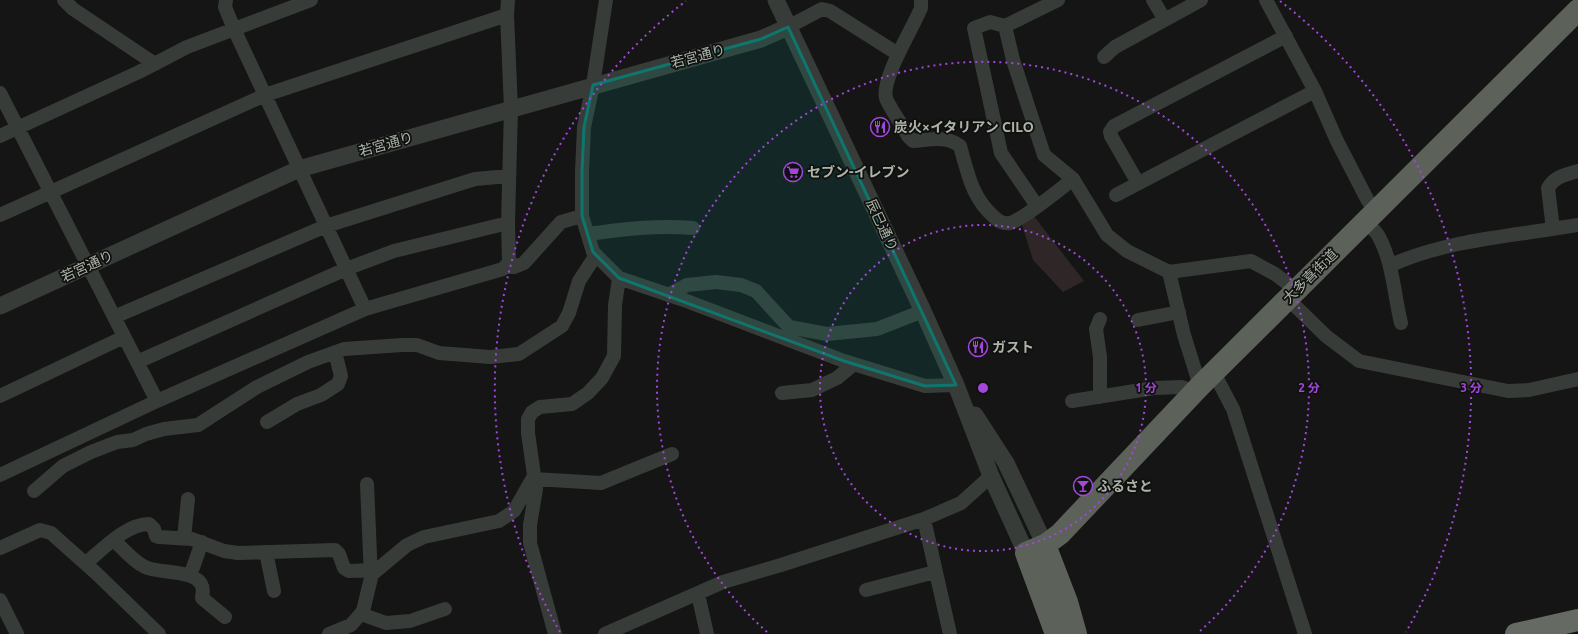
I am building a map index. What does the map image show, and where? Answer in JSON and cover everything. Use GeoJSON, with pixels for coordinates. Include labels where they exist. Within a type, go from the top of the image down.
{"type":"FeatureCollection","features":[{"type":"Feature","properties":{"kind":"highway","name":"大多喜街道"},"geometry":{"type":"LineString","coordinates":[[1036,549],[1060,534],[1203,384],[1578,10]]}},
{"type":"Feature","properties":{"kind":"highway"},"geometry":{"type":"LineString","coordinates":[[1036,549],[1056,634]]}},
{"type":"Feature","properties":{"kind":"highway"},"geometry":{"type":"LineString","coordinates":[[1036,549],[1067,602],[1076,634]]}},
{"type":"Feature","properties":{"kind":"highway"},"geometry":{"type":"LineString","coordinates":[[1516,634],[1578,620]]}},
{"type":"Feature","properties":{"kind":"street"},"geometry":{"type":"LineString","coordinates":[[64,0],[73,9],[155,64]]}},
{"type":"Feature","properties":{"kind":"street"},"geometry":{"type":"LineString","coordinates":[[226,0],[225,7],[234,29],[365,309]]}},
{"type":"Feature","properties":{"kind":"street"},"geometry":{"type":"LineString","coordinates":[[0,136],[155,64],[188,47],[311,0]]}},
{"type":"Feature","properties":{"kind":"street"},"geometry":{"type":"LineString","coordinates":[[505,267],[509,262],[508,223],[511,109],[507,15],[508,0]]}},
{"type":"Feature","properties":{"kind":"street"},"geometry":{"type":"LineString","coordinates":[[606,0],[594,85],[584,126],[582,216],[593,252],[620,278],[854,364],[925,386],[956,385]]}},
{"type":"Feature","properties":{"kind":"street","name":"辰巳通り"},"geometry":{"type":"LineString","coordinates":[[776,0],[923,311],[956,385],[991,476],[1036,549]]}},
{"type":"Feature","properties":{"kind":"street"},"geometry":{"type":"LineString","coordinates":[[921,0],[921,8],[898,54],[886,86],[886,98],[908,136],[913,140],[946,139],[954,141],[960,146],[975,195],[984,209],[999,222],[1009,223],[1020,218],[1073,179]]}},
{"type":"Feature","properties":{"kind":"street"},"geometry":{"type":"LineString","coordinates":[[1036,206],[1001,153],[974,28],[990,22],[1005,26],[1058,0]]}},
{"type":"Feature","properties":{"kind":"street"},"geometry":{"type":"LineString","coordinates":[[1153,0],[1164,20]]}},
{"type":"Feature","properties":{"kind":"street"},"geometry":{"type":"LineString","coordinates":[[1104,57],[1115,47],[1201,0]]}},
{"type":"Feature","properties":{"kind":"street"},"geometry":{"type":"LineString","coordinates":[[1266,0],[1315,91],[1337,141],[1368,201],[1370,216],[1391,265],[1395,296],[1401,323]]}},
{"type":"Feature","properties":{"kind":"street"},"geometry":{"type":"LineString","coordinates":[[788,27],[822,9],[830,10],[898,54]]}},
{"type":"Feature","properties":{"kind":"street"},"geometry":{"type":"LineString","coordinates":[[0,215],[264,95],[507,15]]}},
{"type":"Feature","properties":{"kind":"street"},"geometry":{"type":"LineString","coordinates":[[1005,26],[1013,60],[1044,155],[1073,179],[1107,235],[1127,251],[1169,272],[1251,261],[1275,274],[1326,336],[1359,360],[1508,391],[1529,390],[1578,379]]}},
{"type":"Feature","properties":{"kind":"street","name":"若宮通り"},"geometry":{"type":"LineString","coordinates":[[0,306],[299,169],[761,39],[788,27]]}},
{"type":"Feature","properties":{"kind":"street"},"geometry":{"type":"LineString","coordinates":[[1138,183],[1111,136],[1110,132],[1114,126],[1286,36]]}},
{"type":"Feature","properties":{"kind":"street"},"geometry":{"type":"LineString","coordinates":[[1116,195],[1315,91]]}},
{"type":"Feature","properties":{"kind":"street"},"geometry":{"type":"LineString","coordinates":[[0,93],[157,401]]}},
{"type":"Feature","properties":{"kind":"street"},"geometry":{"type":"LineString","coordinates":[[1553,229],[1548,188],[1559,176],[1578,171]]}},
{"type":"Feature","properties":{"kind":"street"},"geometry":{"type":"LineString","coordinates":[[114,317],[326,226],[475,179],[509,176]]}},
{"type":"Feature","properties":{"kind":"street"},"geometry":{"type":"LineString","coordinates":[[0,475],[157,401],[365,309],[496,271],[505,267],[514,267],[524,263],[561,222],[582,216]]}},
{"type":"Feature","properties":{"kind":"street"},"geometry":{"type":"LineString","coordinates":[[137,362],[346,269],[394,251],[508,223]]}},
{"type":"Feature","properties":{"kind":"street"},"geometry":{"type":"LineString","coordinates":[[1391,265],[1410,257],[1447,246],[1578,225]]}},
{"type":"Feature","properties":{"kind":"street"},"geometry":{"type":"LineString","coordinates":[[588,234],[629,228],[671,226],[693,228]]}},
{"type":"Feature","properties":{"kind":"street"},"geometry":{"type":"LineString","coordinates":[[34,491],[63,466],[91,452],[117,442],[133,440],[146,434],[164,429],[198,425],[257,387],[308,362],[344,349],[417,345],[439,353],[490,357],[519,354],[562,326],[569,312],[579,281],[596,255]]}},
{"type":"Feature","properties":{"kind":"street"},"geometry":{"type":"LineString","coordinates":[[1169,272],[1179,312],[1203,384],[1234,409],[1305,634]]}},
{"type":"Feature","properties":{"kind":"street"},"geometry":{"type":"LineString","coordinates":[[555,634],[530,543],[530,525],[536,489],[528,433],[528,419],[532,412],[540,407],[572,404],[588,393],[602,378],[614,356],[615,305],[620,278]]}},
{"type":"Feature","properties":{"kind":"street"},"geometry":{"type":"LineString","coordinates":[[668,295],[687,285],[716,282],[742,285],[756,291],[789,327],[827,334],[877,329],[923,311]]}},
{"type":"Feature","properties":{"kind":"street"},"geometry":{"type":"LineString","coordinates":[[1138,320],[1179,312]]}},
{"type":"Feature","properties":{"kind":"street"},"geometry":{"type":"LineString","coordinates":[[1100,319],[1096,329],[1100,357],[1100,397]]}},
{"type":"Feature","properties":{"kind":"street"},"geometry":{"type":"LineString","coordinates":[[0,396],[124,337]]}},
{"type":"Feature","properties":{"kind":"street"},"geometry":{"type":"LineString","coordinates":[[267,422],[297,404],[321,395],[338,384],[341,376],[336,352]]}},
{"type":"Feature","properties":{"kind":"street"},"geometry":{"type":"LineString","coordinates":[[782,393],[812,390],[837,378],[854,364]]}},
{"type":"Feature","properties":{"kind":"street"},"geometry":{"type":"LineString","coordinates":[[1072,402],[1154,388],[1182,387],[1203,384]]}},
{"type":"Feature","properties":{"kind":"street","name":"辰巳通り"},"geometry":{"type":"LineString","coordinates":[[956,385],[1006,463],[1036,549]]}},
{"type":"Feature","properties":{"kind":"street"},"geometry":{"type":"LineString","coordinates":[[534,478],[601,483],[672,454]]}},
{"type":"Feature","properties":{"kind":"street"},"geometry":{"type":"LineString","coordinates":[[605,634],[723,582],[782,565],[924,519],[961,503],[991,476]]}},
{"type":"Feature","properties":{"kind":"street"},"geometry":{"type":"LineString","coordinates":[[86,564],[127,530],[141,524],[149,524],[154,529],[156,536],[159,537],[192,539],[224,551],[238,553],[335,550],[339,554],[344,568],[349,571],[371,572],[407,545],[424,537],[499,521],[514,511],[534,478]]}},
{"type":"Feature","properties":{"kind":"street"},"geometry":{"type":"LineString","coordinates":[[329,634],[351,625],[363,611],[371,572],[367,484]]}},
{"type":"Feature","properties":{"kind":"street"},"geometry":{"type":"LineString","coordinates":[[184,538],[188,499]]}},
{"type":"Feature","properties":{"kind":"street"},"geometry":{"type":"LineString","coordinates":[[924,519],[950,634]]}},
{"type":"Feature","properties":{"kind":"street"},"geometry":{"type":"LineString","coordinates":[[0,548],[40,530],[51,533],[86,564],[159,634]]}},
{"type":"Feature","properties":{"kind":"street"},"geometry":{"type":"LineString","coordinates":[[114,540],[138,563],[146,568],[190,576],[198,580],[203,586],[202,598],[225,617]]}},
{"type":"Feature","properties":{"kind":"street"},"geometry":{"type":"LineString","coordinates":[[190,576],[202,542]]}},
{"type":"Feature","properties":{"kind":"street"},"geometry":{"type":"LineString","coordinates":[[266,552],[274,591]]}},
{"type":"Feature","properties":{"kind":"street"},"geometry":{"type":"LineString","coordinates":[[866,590],[935,572]]}},
{"type":"Feature","properties":{"kind":"street"},"geometry":{"type":"LineString","coordinates":[[698,594],[707,634]]}},
{"type":"Feature","properties":{"kind":"street"},"geometry":{"type":"LineString","coordinates":[[0,600],[17,634]]}},
{"type":"Feature","properties":{"kind":"street"},"geometry":{"type":"LineString","coordinates":[[361,614],[386,623],[410,621],[445,609]]}},
{"type":"Feature","properties":{"kind":"highlighted area"},"geometry":{"type":"Polygon","coordinates":[[[788,27],[956,385],[925,386],[844,361],[619,278],[593,252],[582,216],[584,127],[593,85],[761,39],[788,27]]]}},
{"type":"Feature","properties":{"kind":"shaded area"},"geometry":{"type":"Polygon","coordinates":[[[1030,211],[1084,281],[1063,292],[1033,260],[1020,218],[1030,211]]]}},
{"type":"Feature","properties":{"kind":"place","name":"炭火×イタリアン CILO"},"geometry":{"type":"Point","coordinates":[880,127]}},
{"type":"Feature","properties":{"kind":"place","name":"セブン-イレブン"},"geometry":{"type":"Point","coordinates":[793,172]}},
{"type":"Feature","properties":{"kind":"place","name":"ガスト"},"geometry":{"type":"Point","coordinates":[978,347]}},
{"type":"Feature","properties":{"kind":"place","name":"ふるさと"},"geometry":{"type":"Point","coordinates":[1083,486]}}]}
